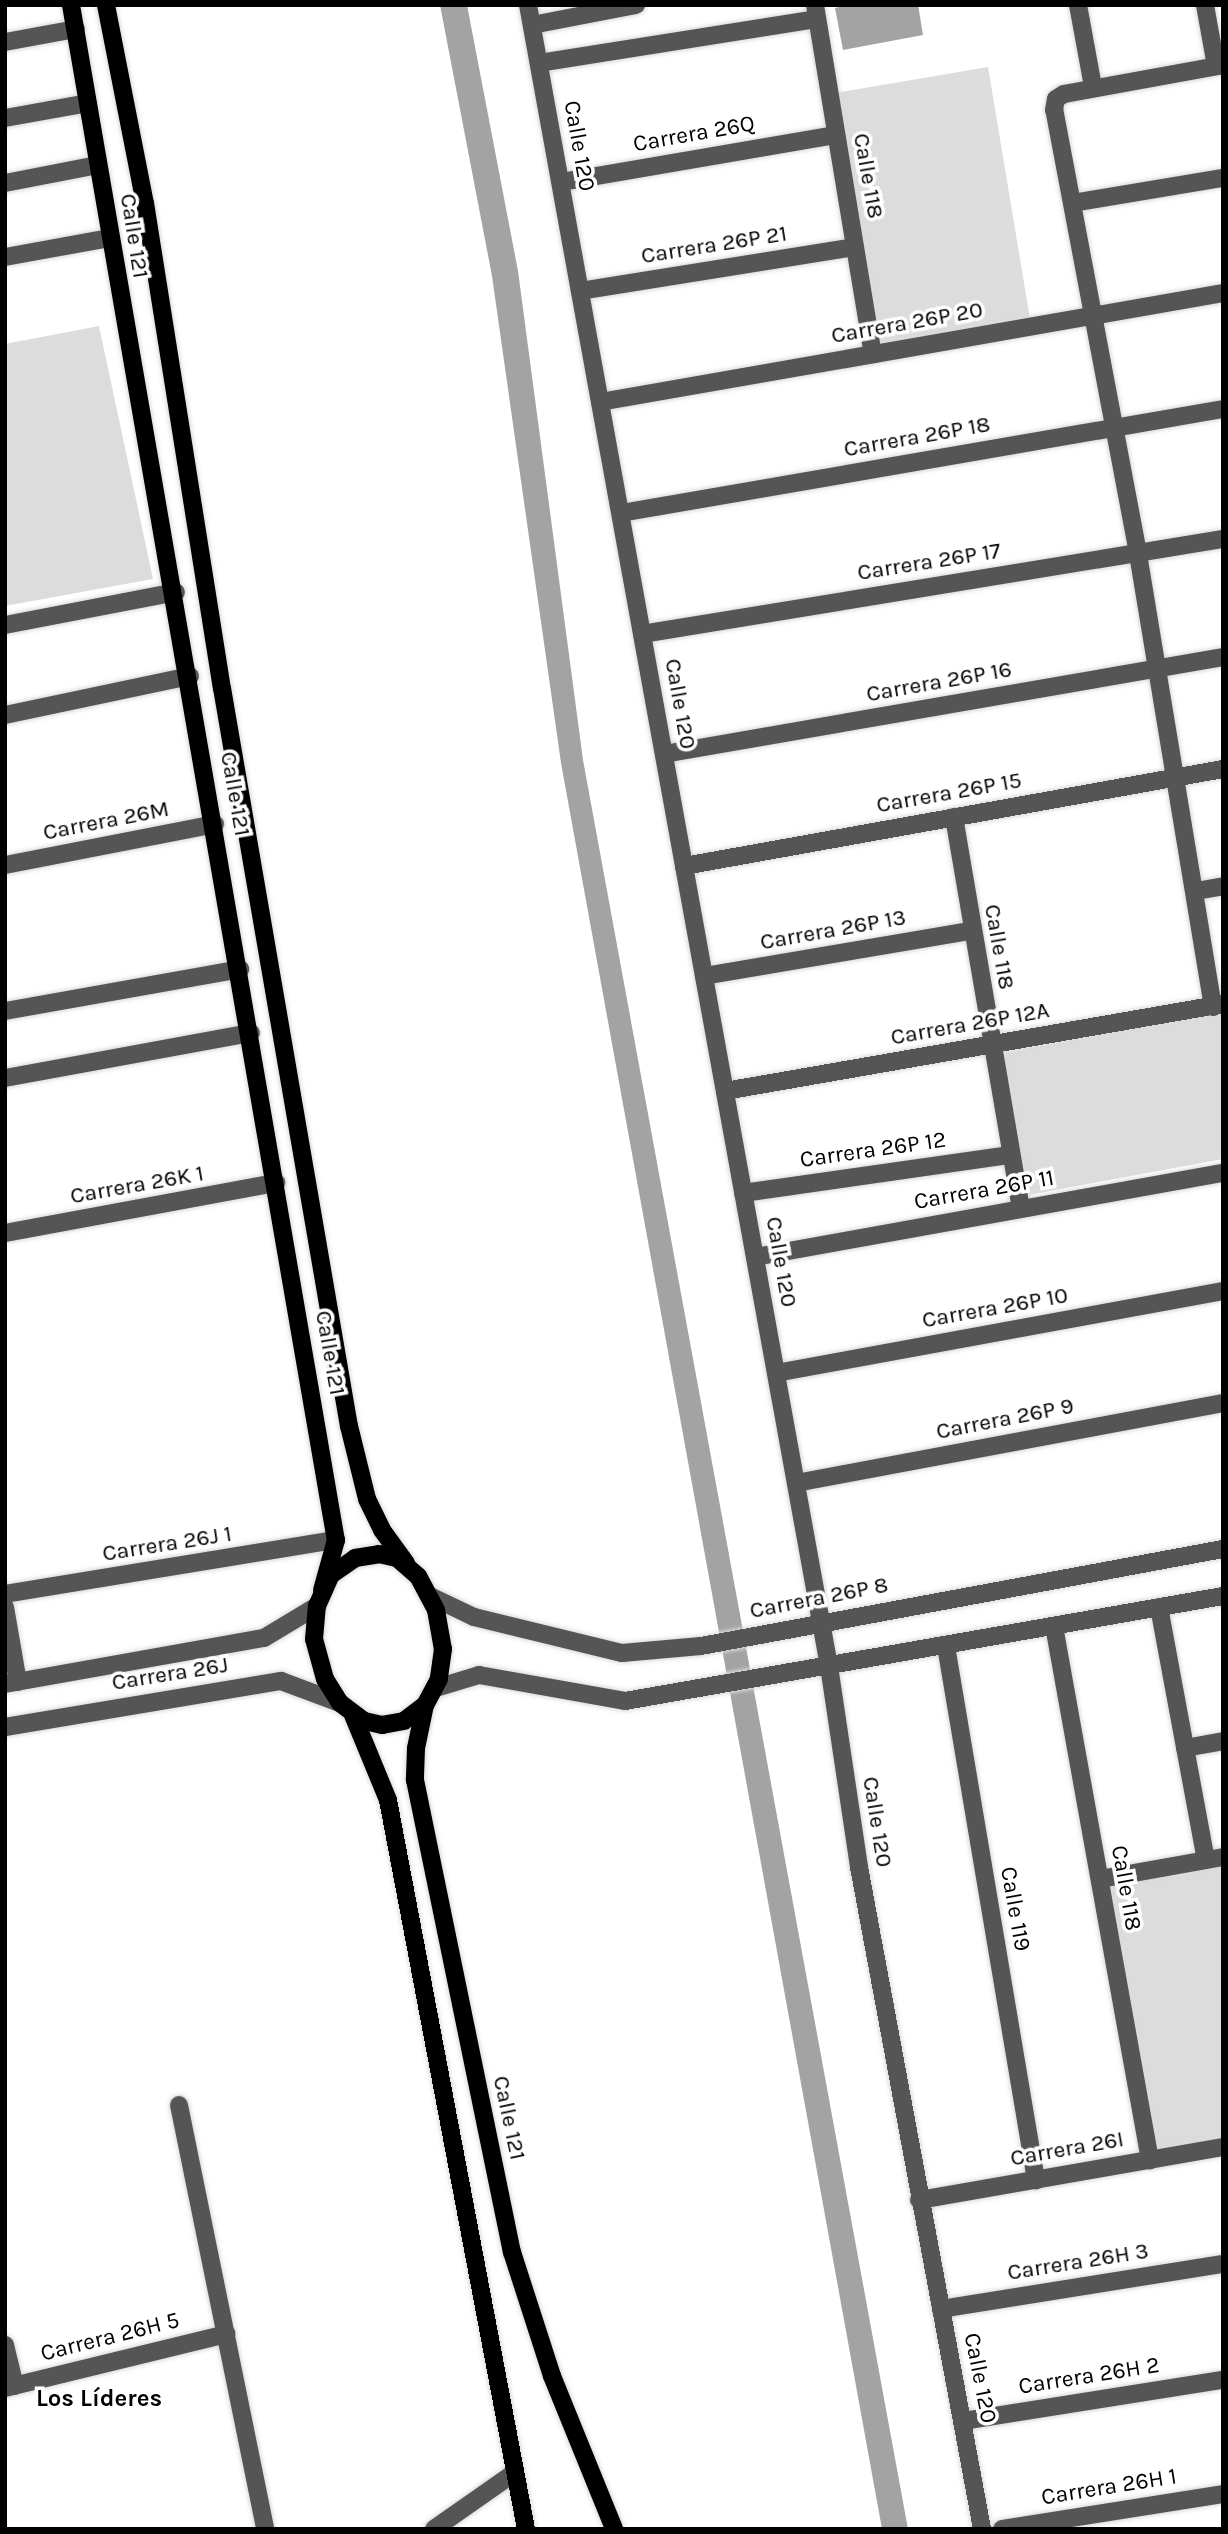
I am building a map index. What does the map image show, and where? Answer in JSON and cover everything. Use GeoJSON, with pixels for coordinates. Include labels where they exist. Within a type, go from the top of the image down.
{"type":"FeatureCollection","features":[{"type":"Feature","properties":{"kind":"main road","name":"Calle 121"},"geometry":{"type":"LineString","coordinates":[[71,5],[110,238],[176,592],[336,1540],[319,1598]]}},
{"type":"Feature","properties":{"kind":"main road","name":"Calle 121"},"geometry":{"type":"LineString","coordinates":[[106,5],[145,203],[222,688],[349,1426],[368,1499],[382,1530],[406,1563]]}},
{"type":"Feature","properties":{"kind":"main road"},"geometry":{"type":"LineString","coordinates":[[347,1709],[390,1724],[412,1717],[425,1705],[436,1688],[443,1636],[430,1596],[406,1563],[387,1556],[362,1556],[338,1569],[319,1598],[314,1639],[318,1663],[347,1709],[388,1800],[526,2529]]}},
{"type":"Feature","properties":{"kind":"main road","name":"Calle 121"},"geometry":{"type":"LineString","coordinates":[[425,1705],[416,1748],[415,1780],[512,2252],[552,2375],[614,2529]]}},
{"type":"Feature","properties":{"kind":"street","name":"Calle 120"},"geometry":{"type":"LineString","coordinates":[[528,5],[829,1666],[859,1867],[982,2529]]}},
{"type":"Feature","properties":{"kind":"street"},"geometry":{"type":"LineString","coordinates":[[532,25],[636,5]]}},
{"type":"Feature","properties":{"kind":"street"},"geometry":{"type":"LineString","coordinates":[[1078,5],[1093,87]]}},
{"type":"Feature","properties":{"kind":"street"},"geometry":{"type":"LineString","coordinates":[[1205,5],[1219,66],[1065,94],[1056,99],[1054,110],[1096,316],[1175,777],[1218,1006]]}},
{"type":"Feature","properties":{"kind":"street"},"geometry":{"type":"LineString","coordinates":[[539,63],[816,12]]}},
{"type":"Feature","properties":{"kind":"street","name":"Calle 118"},"geometry":{"type":"LineString","coordinates":[[816,12],[873,354]]}},
{"type":"Feature","properties":{"kind":"street"},"geometry":{"type":"LineString","coordinates":[[5,42],[76,29]]}},
{"type":"Feature","properties":{"kind":"street"},"geometry":{"type":"LineString","coordinates":[[5,118],[88,103]]}},
{"type":"Feature","properties":{"kind":"street","name":"Carrera 26Q"},"geometry":{"type":"LineString","coordinates":[[561,182],[836,135]]}},
{"type":"Feature","properties":{"kind":"street"},"geometry":{"type":"LineString","coordinates":[[5,183],[98,165]]}},
{"type":"Feature","properties":{"kind":"street"},"geometry":{"type":"LineString","coordinates":[[1073,203],[1223,178]]}},
{"type":"Feature","properties":{"kind":"street"},"geometry":{"type":"LineString","coordinates":[[5,257],[110,238]]}},
{"type":"Feature","properties":{"kind":"street","name":"Carrera 26P 21"},"geometry":{"type":"LineString","coordinates":[[580,291],[855,247]]}},
{"type":"Feature","properties":{"kind":"street","name":"Carrera 26P 20"},"geometry":{"type":"LineString","coordinates":[[600,402],[1223,293]]}},
{"type":"Feature","properties":{"kind":"street","name":"Carrera 26P 18"},"geometry":{"type":"LineString","coordinates":[[621,513],[1223,409]]}},
{"type":"Feature","properties":{"kind":"street","name":"Carrera 26P 17"},"geometry":{"type":"LineString","coordinates":[[642,634],[1223,539]]}},
{"type":"Feature","properties":{"kind":"street"},"geometry":{"type":"LineString","coordinates":[[5,625],[176,592]]}},
{"type":"Feature","properties":{"kind":"street","name":"Carrera 26P 16"},"geometry":{"type":"LineString","coordinates":[[664,754],[1223,657]]}},
{"type":"Feature","properties":{"kind":"street"},"geometry":{"type":"LineString","coordinates":[[5,715],[190,676]]}},
{"type":"Feature","properties":{"kind":"street","name":"Carrera 26P 15"},"geometry":{"type":"LineString","coordinates":[[684,866],[1223,769]]}},
{"type":"Feature","properties":{"kind":"street","name":"Calle 118"},"geometry":{"type":"LineString","coordinates":[[954,817],[970,931],[1021,1208]]}},
{"type":"Feature","properties":{"kind":"street","name":"Carrera 26M"},"geometry":{"type":"LineString","coordinates":[[5,865],[215,824]]}},
{"type":"Feature","properties":{"kind":"street"},"geometry":{"type":"LineString","coordinates":[[1196,891],[1223,886]]}},
{"type":"Feature","properties":{"kind":"street","name":"Carrera 26P 13"},"geometry":{"type":"LineString","coordinates":[[704,976],[970,931]]}},
{"type":"Feature","properties":{"kind":"street"},"geometry":{"type":"LineString","coordinates":[[5,1011],[240,969]]}},
{"type":"Feature","properties":{"kind":"street","name":"Carrera 26P 12A"},"geometry":{"type":"LineString","coordinates":[[725,1091],[1218,1006]]}},
{"type":"Feature","properties":{"kind":"street"},"geometry":{"type":"LineString","coordinates":[[5,1078],[251,1033]]}},
{"type":"Feature","properties":{"kind":"street","name":"Carrera 26P 12"},"geometry":{"type":"LineString","coordinates":[[743,1193],[1010,1155]]}},
{"type":"Feature","properties":{"kind":"street","name":"Carrera 26P 11"},"geometry":{"type":"LineString","coordinates":[[755,1257],[1223,1173]]}},
{"type":"Feature","properties":{"kind":"street","name":"Carrera 26K 1"},"geometry":{"type":"LineString","coordinates":[[5,1233],[276,1183]]}},
{"type":"Feature","properties":{"kind":"street","name":"Carrera 26P 10"},"geometry":{"type":"LineString","coordinates":[[776,1373],[1223,1291]]}},
{"type":"Feature","properties":{"kind":"street","name":"Carrera 26P 9"},"geometry":{"type":"LineString","coordinates":[[796,1483],[1223,1403]]}},
{"type":"Feature","properties":{"kind":"street","name":"Carrera 26J 1"},"geometry":{"type":"LineString","coordinates":[[5,1594],[336,1540]]}},
{"type":"Feature","properties":{"kind":"street","name":"Carrera 26P 8"},"geometry":{"type":"LineString","coordinates":[[430,1596],[474,1617],[622,1653],[701,1646],[1223,1549]]}},
{"type":"Feature","properties":{"kind":"street"},"geometry":{"type":"LineString","coordinates":[[436,1688],[479,1675],[625,1701],[780,1676],[1223,1596]]}},
{"type":"Feature","properties":{"kind":"street","name":"Carrera 26J"},"geometry":{"type":"LineString","coordinates":[[12,1683],[264,1638],[319,1598]]}},
{"type":"Feature","properties":{"kind":"street"},"geometry":{"type":"LineString","coordinates":[[5,1607],[12,1683]]}},
{"type":"Feature","properties":{"kind":"street"},"geometry":{"type":"LineString","coordinates":[[1100,1879],[1214,1859],[1185,1748],[1159,1607]]}},
{"type":"Feature","properties":{"kind":"street","name":"Calle 118"},"geometry":{"type":"LineString","coordinates":[[1054,1626],[1150,2160]]}},
{"type":"Feature","properties":{"kind":"street","name":"Calle 119"},"geometry":{"type":"LineString","coordinates":[[946,1646],[1036,2180]]}},
{"type":"Feature","properties":{"kind":"street","name":"Carrera 26J"},"geometry":{"type":"LineString","coordinates":[[5,1727],[281,1681],[347,1709]]}},
{"type":"Feature","properties":{"kind":"street"},"geometry":{"type":"LineString","coordinates":[[1185,1748],[1223,1741]]}},
{"type":"Feature","properties":{"kind":"street"},"geometry":{"type":"LineString","coordinates":[[179,2105],[265,2529]]}},
{"type":"Feature","properties":{"kind":"street","name":"Carrera 26I"},"geometry":{"type":"LineString","coordinates":[[919,2200],[1223,2147]]}},
{"type":"Feature","properties":{"kind":"street","name":"Carrera 26H 3"},"geometry":{"type":"LineString","coordinates":[[941,2309],[1223,2264]]}},
{"type":"Feature","properties":{"kind":"street","name":"Carrera 26H 5"},"geometry":{"type":"LineString","coordinates":[[10,2387],[227,2334]]}},
{"type":"Feature","properties":{"kind":"street"},"geometry":{"type":"LineString","coordinates":[[5,2345],[10,2387]]}},
{"type":"Feature","properties":{"kind":"street","name":"Carrera 26H 2"},"geometry":{"type":"LineString","coordinates":[[963,2421],[1223,2380]]}},
{"type":"Feature","properties":{"kind":"street"},"geometry":{"type":"LineString","coordinates":[[435,2529],[514,2473]]}},
{"type":"Feature","properties":{"kind":"street","name":"Carrera 26H 1"},"geometry":{"type":"LineString","coordinates":[[1002,2529],[1223,2494]]}},
{"type":"Feature","properties":{"kind":"shaded area"},"geometry":{"type":"Polygon","coordinates":[[[440,5],[467,5],[518,271],[583,760],[908,2529],[882,2529],[561,763],[492,276],[440,5]]]}},
{"type":"Feature","properties":{"kind":"shaded area"},"geometry":{"type":"Polygon","coordinates":[[[847,5],[918,5],[923,35],[843,50],[835,8],[847,5]]]}},
{"type":"Feature","properties":{"kind":"shaded area"},"geometry":{"type":"Polygon","coordinates":[[[988,67],[1030,319],[877,345],[835,93],[988,67]]]}},
{"type":"Feature","properties":{"kind":"shaded area"},"geometry":{"type":"Polygon","coordinates":[[[99,326],[153,579],[5,606],[5,344],[99,326]]]}},
{"type":"Feature","properties":{"kind":"shaded area"},"geometry":{"type":"Polygon","coordinates":[[[1223,1012],[1223,1159],[1028,1195],[1003,1053],[1223,1012]]]}},
{"type":"Feature","properties":{"kind":"shaded area"},"geometry":{"type":"Polygon","coordinates":[[[1223,1857],[1223,2147],[1150,2160],[1100,1879],[1223,1857]]]}},
{"type":"Feature","properties":{"kind":"district","name":"Los Líderes"},"geometry":{"type":"Point","coordinates":[99,2399]}}]}
